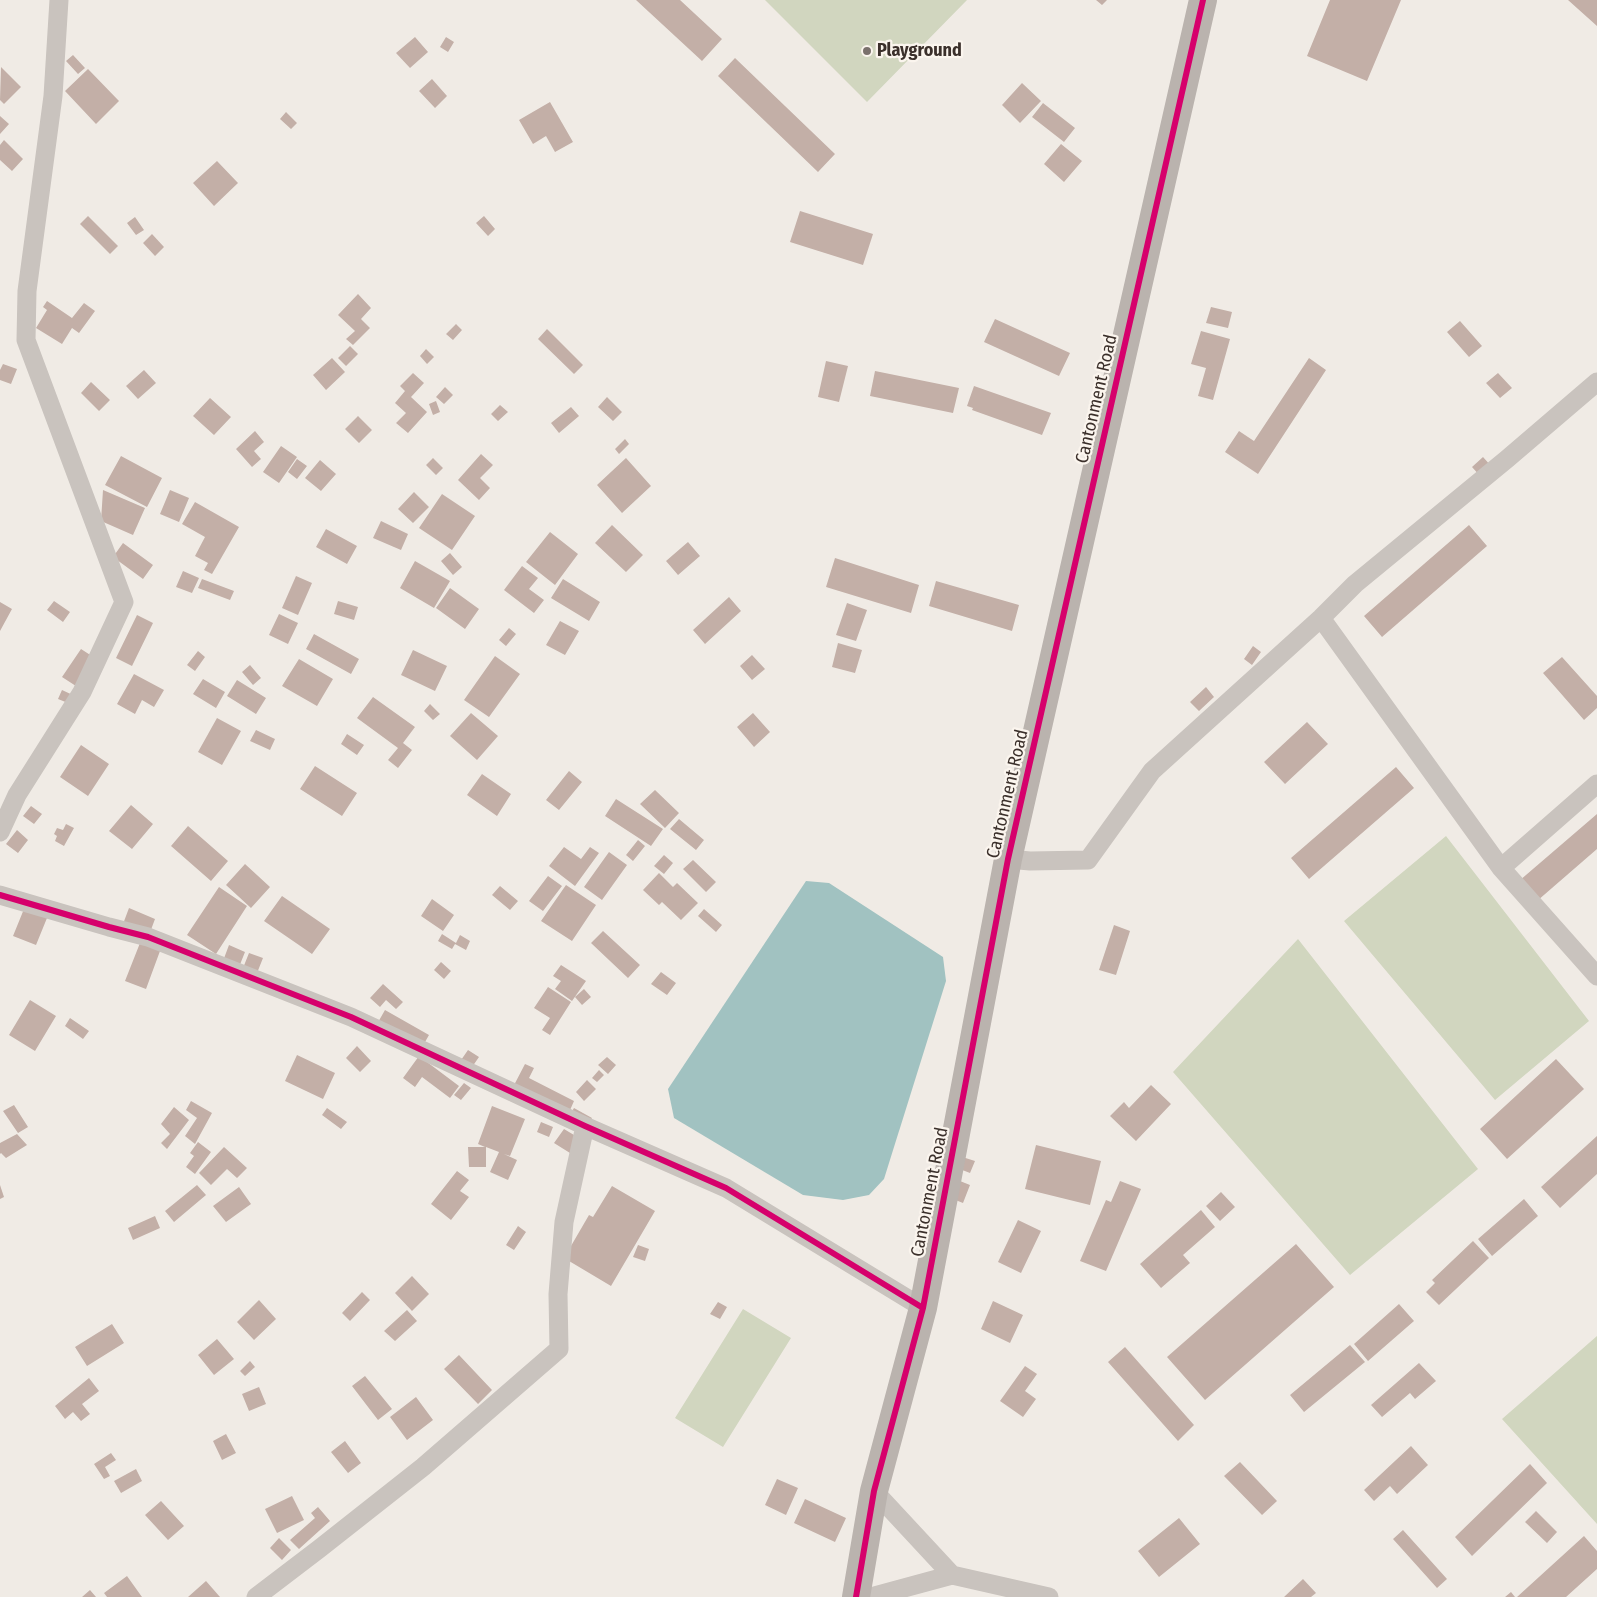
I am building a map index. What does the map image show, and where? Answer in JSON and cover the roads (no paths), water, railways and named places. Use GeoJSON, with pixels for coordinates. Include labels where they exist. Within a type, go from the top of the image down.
{"type":"FeatureCollection","features":[{"type":"Feature","properties":{"kind":"street"},"geometry":{"type":"LineString","coordinates":[[0,832],[17,795],[82,692],[124,602],[26,340],[27,291],[54,96],[59,0]]}},
{"type":"Feature","properties":{"kind":"street","name":"Cantonment Road"},"geometry":{"type":"LineString","coordinates":[[856,1597],[874,1491],[923,1308],[1008,859],[1204,0]]}},
{"type":"Feature","properties":{"kind":"street"},"geometry":{"type":"LineString","coordinates":[[1008,859],[1030,861],[1088,860],[1152,771],[1321,618],[1355,584],[1597,382]]}},
{"type":"Feature","properties":{"kind":"street"},"geometry":{"type":"LineString","coordinates":[[1321,618],[1501,868],[1597,976]]}},
{"type":"Feature","properties":{"kind":"street"},"geometry":{"type":"LineString","coordinates":[[1501,868],[1597,784]]}},
{"type":"Feature","properties":{"kind":"street"},"geometry":{"type":"LineString","coordinates":[[0,895],[148,937],[351,1017],[585,1126],[726,1188],[923,1308]]}},
{"type":"Feature","properties":{"kind":"street"},"geometry":{"type":"LineString","coordinates":[[256,1597],[423,1467],[559,1349],[558,1294],[564,1222],[585,1126]]}},
{"type":"Feature","properties":{"kind":"street"},"geometry":{"type":"LineString","coordinates":[[874,1491],[952,1575]]}},
{"type":"Feature","properties":{"kind":"street"},"geometry":{"type":"LineString","coordinates":[[871,1597],[952,1575],[1049,1597]]}},
{"type":"Feature","properties":{"kind":"water"},"geometry":{"type":"Polygon","coordinates":[[[806,881],[829,883],[943,957],[946,981],[884,1179],[869,1195],[843,1200],[803,1195],[674,1118],[668,1089],[806,881]]]}},
{"type":"Feature","properties":{"kind":"place","name":"Playground"},"geometry":{"type":"Point","coordinates":[867,51]}}]}
